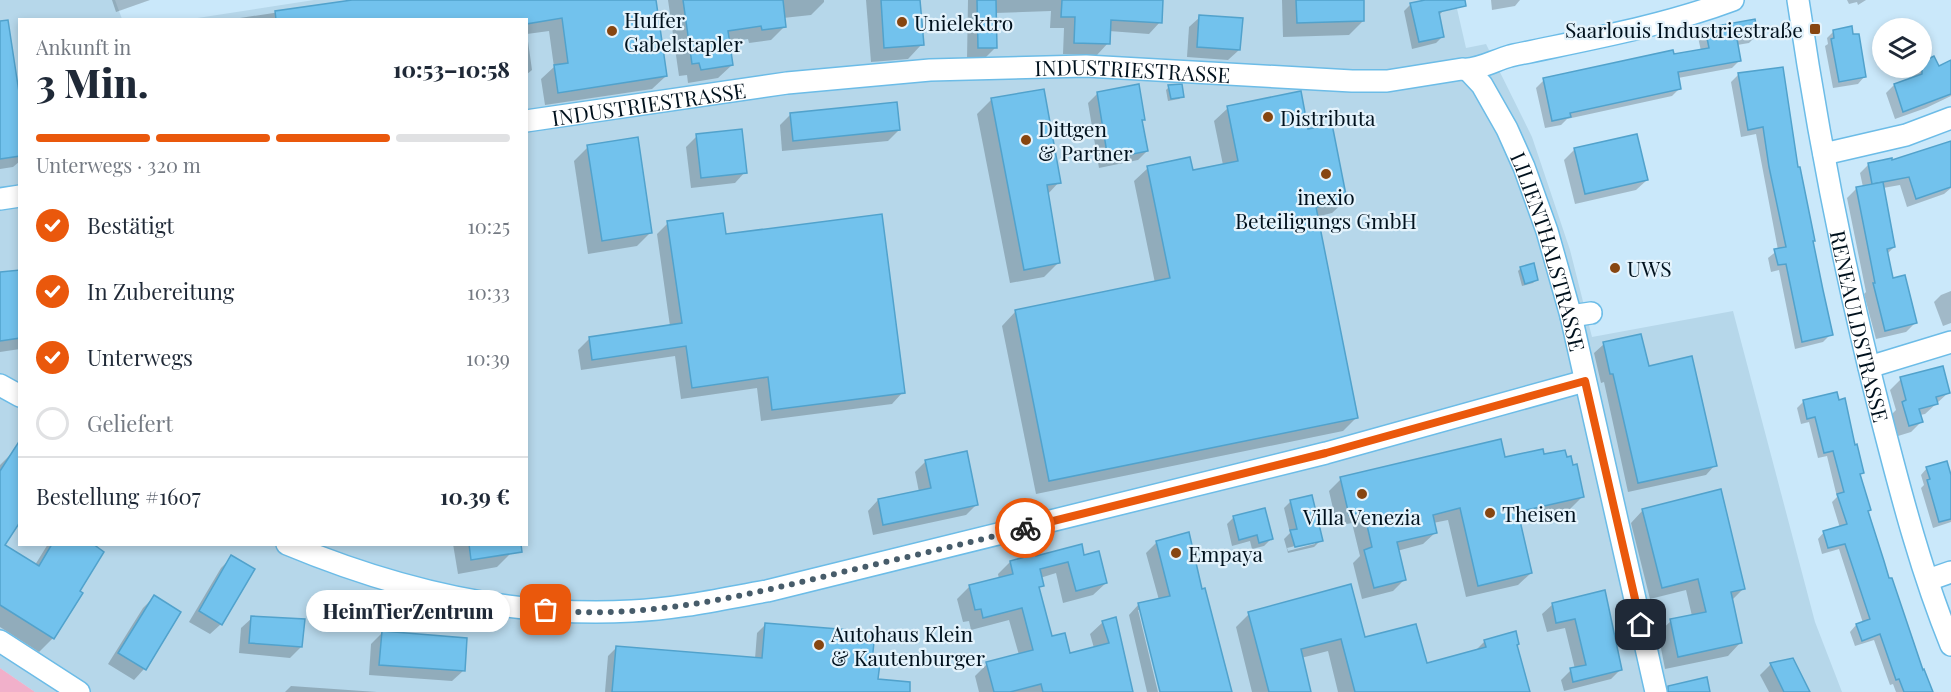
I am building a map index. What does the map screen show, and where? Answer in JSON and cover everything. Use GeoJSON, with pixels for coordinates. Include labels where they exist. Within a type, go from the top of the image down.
{"type":"FeatureCollection","features":[{"type":"Feature","properties":{"kind":"street","name":"INDUSTRIESTRASSE"},"geometry":{"type":"LineString","coordinates":[[528,121],[787,83],[930,70],[1086,66],[1387,81],[1468,70],[1501,58],[1636,28],[1733,0]]}},
{"type":"Feature","properties":{"kind":"street","name":"RENEAULDSTRASSE"},"geometry":{"type":"LineString","coordinates":[[1798,0],[1849,285],[1908,516],[1951,645]]}},
{"type":"Feature","properties":{"kind":"street","name":"LILIENTHALSTRASSE"},"geometry":{"type":"LineString","coordinates":[[1468,70],[1482,85],[1507,129],[1581,314],[1585,381],[1656,692]]}},
{"type":"Feature","properties":{"kind":"street"},"geometry":{"type":"LineString","coordinates":[[1824,154],[1906,135],[1951,118]]}},
{"type":"Feature","properties":{"kind":"street"},"geometry":{"type":"LineString","coordinates":[[0,199],[18,196]]}},
{"type":"Feature","properties":{"kind":"street"},"geometry":{"type":"LineString","coordinates":[[1869,367],[1951,342]]}},
{"type":"Feature","properties":{"kind":"street"},"geometry":{"type":"LineString","coordinates":[[291,546],[364,573],[421,589],[522,608],[570,612],[632,611],[691,606],[767,591],[1326,453],[1585,381]]}},
{"type":"Feature","properties":{"kind":"street"},"geometry":{"type":"LineString","coordinates":[[0,385],[18,395]]}},
{"type":"Feature","properties":{"kind":"street"},"geometry":{"type":"LineString","coordinates":[[1928,580],[1951,572]]}},
{"type":"Feature","properties":{"kind":"street"},"geometry":{"type":"LineString","coordinates":[[0,641],[79,692]]}},
{"type":"Feature","properties":{"kind":"shaded area"},"geometry":{"type":"Polygon","coordinates":[[[0,0],[115,0],[122,18],[18,18],[18,546],[528,546],[528,18],[197,18],[314,0],[1455,0],[1466,48],[1486,44],[1532,137],[1570,250],[1592,337],[1733,311],[1815,622],[1842,692],[35,692],[0,668],[0,0]]]}},
{"type":"Feature","properties":{"kind":"shaded area"},"geometry":{"type":"Polygon","coordinates":[[[0,668],[35,692],[0,692],[0,668]]]}},
{"type":"Feature","properties":{"kind":"building","name":"Huffer Gabelstapler"},"geometry":{"type":"Polygon","coordinates":[[[352,0],[656,0],[667,76],[558,93],[554,65],[568,63],[562,18],[528,24],[528,18],[276,18],[275,11],[352,0]]]}},
{"type":"Feature","properties":{"kind":"building"},"geometry":{"type":"Polygon","coordinates":[[[683,0],[783,0],[786,27],[762,30],[761,26],[728,31],[733,65],[701,70],[699,63],[692,64],[683,0]]]}},
{"type":"Feature","properties":{"kind":"building","name":"Unielektro"},"geometry":{"type":"Polygon","coordinates":[[[881,0],[920,0],[924,45],[884,48],[881,0]]]}},
{"type":"Feature","properties":{"kind":"building"},"geometry":{"type":"Polygon","coordinates":[[[977,0],[996,0],[997,48],[978,48],[977,0]]]}},
{"type":"Feature","properties":{"kind":"building"},"geometry":{"type":"Polygon","coordinates":[[[1062,0],[1163,0],[1162,23],[1111,20],[1110,44],[1074,43],[1075,17],[1061,17],[1062,0]]]}},
{"type":"Feature","properties":{"kind":"building"},"geometry":{"type":"Polygon","coordinates":[[[1296,0],[1364,0],[1364,21],[1297,23],[1296,0]]]}},
{"type":"Feature","properties":{"kind":"building"},"geometry":{"type":"Polygon","coordinates":[[[1425,0],[1465,0],[1466,6],[1439,12],[1444,37],[1419,42],[1410,3],[1425,0]]]}},
{"type":"Feature","properties":{"kind":"building"},"geometry":{"type":"Polygon","coordinates":[[[1199,15],[1243,18],[1240,50],[1197,47],[1199,15]]]}},
{"type":"Feature","properties":{"kind":"building"},"geometry":{"type":"Polygon","coordinates":[[[1755,19],[1758,35],[1737,39],[1741,61],[1678,72],[1681,89],[1570,113],[1571,117],[1552,121],[1543,78],[1673,50],[1674,54],[1709,48],[1705,28],[1755,19]]]}},
{"type":"Feature","properties":{"kind":"building"},"geometry":{"type":"Polygon","coordinates":[[[8,20],[18,86],[18,156],[0,159],[0,21],[8,20]]]}},
{"type":"Feature","properties":{"kind":"building"},"geometry":{"type":"Polygon","coordinates":[[[1852,26],[1853,34],[1859,34],[1866,77],[1839,82],[1831,39],[1834,38],[1833,30],[1852,26]]]}},
{"type":"Feature","properties":{"kind":"building"},"geometry":{"type":"Polygon","coordinates":[[[1934,56],[1939,66],[1951,60],[1951,94],[1903,112],[1894,84],[1911,78],[1932,78],[1932,57],[1934,56]]]}},
{"type":"Feature","properties":{"kind":"building"},"geometry":{"type":"Polygon","coordinates":[[[1783,67],[1798,167],[1800,167],[1833,335],[1802,342],[1786,264],[1778,265],[1774,249],[1786,247],[1763,127],[1748,130],[1738,73],[1783,67]]]}},
{"type":"Feature","properties":{"kind":"building"},"geometry":{"type":"Polygon","coordinates":[[[1139,84],[1145,120],[1142,120],[1148,151],[1108,159],[1097,92],[1139,84]]]}},
{"type":"Feature","properties":{"kind":"building"},"geometry":{"type":"Polygon","coordinates":[[[1182,84],[1184,97],[1171,99],[1168,85],[1182,84]]]}},
{"type":"Feature","properties":{"kind":"building","name":"Dittgen & Partner"},"geometry":{"type":"Polygon","coordinates":[[[1044,89],[1061,183],[1047,185],[1060,263],[1024,270],[991,98],[1044,89]]]}},
{"type":"Feature","properties":{"kind":"building"},"geometry":{"type":"Polygon","coordinates":[[[1301,91],[1308,129],[1332,124],[1347,200],[1316,207],[1358,418],[1049,481],[1015,310],[1170,278],[1147,166],[1190,157],[1193,170],[1238,161],[1227,106],[1301,91]]]}},
{"type":"Feature","properties":{"kind":"building"},"geometry":{"type":"Polygon","coordinates":[[[897,102],[900,130],[793,141],[790,113],[897,102]]]}},
{"type":"Feature","properties":{"kind":"building"},"geometry":{"type":"Polygon","coordinates":[[[742,129],[747,173],[701,178],[696,134],[742,129]]]}},
{"type":"Feature","properties":{"kind":"building"},"geometry":{"type":"Polygon","coordinates":[[[1637,134],[1648,180],[1585,194],[1574,148],[1637,134]]]}},
{"type":"Feature","properties":{"kind":"building"},"geometry":{"type":"Polygon","coordinates":[[[638,137],[652,233],[602,241],[587,145],[638,137]]]}},
{"type":"Feature","properties":{"kind":"building"},"geometry":{"type":"Polygon","coordinates":[[[1951,141],[1951,187],[1916,199],[1909,177],[1872,184],[1868,163],[1892,158],[1892,160],[1951,141]]]}},
{"type":"Feature","properties":{"kind":"building"},"geometry":{"type":"Polygon","coordinates":[[[1883,182],[1895,247],[1887,249],[1893,278],[1905,275],[1917,323],[1885,331],[1873,283],[1875,283],[1856,187],[1883,182]]]}},
{"type":"Feature","properties":{"kind":"building"},"geometry":{"type":"Polygon","coordinates":[[[723,213],[726,234],[882,214],[905,393],[772,410],[768,377],[692,388],[686,346],[592,360],[589,337],[682,323],[667,221],[723,213]]]}},
{"type":"Feature","properties":{"kind":"building"},"geometry":{"type":"Polygon","coordinates":[[[1534,263],[1538,280],[1525,284],[1520,267],[1534,263]]]}},
{"type":"Feature","properties":{"kind":"building"},"geometry":{"type":"Polygon","coordinates":[[[18,270],[18,338],[0,341],[0,272],[18,270]]]}},
{"type":"Feature","properties":{"kind":"building"},"geometry":{"type":"Polygon","coordinates":[[[1641,334],[1649,366],[1692,356],[1717,466],[1638,483],[1613,374],[1610,374],[1603,342],[1641,334]]]}},
{"type":"Feature","properties":{"kind":"building"},"geometry":{"type":"Polygon","coordinates":[[[1943,366],[1950,393],[1936,397],[1938,404],[1919,409],[1923,422],[1909,426],[1902,402],[1906,400],[1900,377],[1943,366]]]}},
{"type":"Feature","properties":{"kind":"building"},"geometry":{"type":"Polygon","coordinates":[[[1837,392],[1839,400],[1845,398],[1855,445],[1857,444],[1864,473],[1860,474],[1871,510],[1868,511],[1889,578],[1892,578],[1923,670],[1933,692],[1904,692],[1899,679],[1896,680],[1880,634],[1862,641],[1856,624],[1870,619],[1845,544],[1828,548],[1823,531],[1847,524],[1837,494],[1844,492],[1833,451],[1824,453],[1815,417],[1807,419],[1803,400],[1837,392]]]}},
{"type":"Feature","properties":{"kind":"building"},"geometry":{"type":"Polygon","coordinates":[[[1501,439],[1505,457],[1543,449],[1544,454],[1565,450],[1567,457],[1571,456],[1573,465],[1577,464],[1584,497],[1518,512],[1532,573],[1478,586],[1460,508],[1433,515],[1437,533],[1397,542],[1406,580],[1374,588],[1364,550],[1372,547],[1364,512],[1349,515],[1340,477],[1501,439]]]}},
{"type":"Feature","properties":{"kind":"building"},"geometry":{"type":"Polygon","coordinates":[[[18,443],[18,525],[5,545],[39,566],[51,546],[96,546],[104,552],[80,591],[83,593],[54,639],[0,605],[0,471],[18,443]]]}},
{"type":"Feature","properties":{"kind":"building"},"geometry":{"type":"Polygon","coordinates":[[[967,451],[978,505],[883,525],[878,499],[931,488],[925,460],[967,451]]]}},
{"type":"Feature","properties":{"kind":"building"},"geometry":{"type":"Polygon","coordinates":[[[1947,461],[1951,475],[1951,519],[1939,522],[1927,480],[1930,479],[1926,467],[1947,461]]]}},
{"type":"Feature","properties":{"kind":"building"},"geometry":{"type":"Polygon","coordinates":[[[1721,489],[1745,589],[1731,592],[1742,643],[1678,657],[1670,619],[1706,612],[1698,579],[1662,588],[1642,509],[1721,489]]]}},
{"type":"Feature","properties":{"kind":"building"},"geometry":{"type":"Polygon","coordinates":[[[1312,495],[1323,541],[1295,547],[1290,530],[1297,529],[1290,500],[1312,495]]]}},
{"type":"Feature","properties":{"kind":"building"},"geometry":{"type":"Polygon","coordinates":[[[1265,508],[1273,539],[1259,543],[1257,535],[1239,540],[1233,516],[1265,508]]]}},
{"type":"Feature","properties":{"kind":"building"},"geometry":{"type":"Polygon","coordinates":[[[1189,532],[1202,589],[1205,588],[1232,692],[1160,692],[1138,603],[1170,596],[1156,541],[1189,532]]]}},
{"type":"Feature","properties":{"kind":"building"},"geometry":{"type":"Polygon","coordinates":[[[1082,544],[1084,555],[1099,551],[1107,583],[1076,591],[1068,562],[1040,569],[1044,586],[1039,587],[1052,636],[1065,633],[1070,653],[1109,643],[1102,621],[1116,617],[1133,692],[1043,692],[1041,684],[1010,692],[994,692],[986,662],[1033,650],[1022,608],[983,618],[981,609],[975,610],[969,585],[1013,574],[1010,561],[1082,544]]]}},
{"type":"Feature","properties":{"kind":"building"},"geometry":{"type":"Polygon","coordinates":[[[469,546],[521,546],[522,552],[471,560],[469,546]]]}},
{"type":"Feature","properties":{"kind":"building"},"geometry":{"type":"Polygon","coordinates":[[[231,555],[255,569],[222,625],[199,611],[231,555]]]}},
{"type":"Feature","properties":{"kind":"building"},"geometry":{"type":"Polygon","coordinates":[[[1351,584],[1365,637],[1416,624],[1427,663],[1486,647],[1484,640],[1516,631],[1519,644],[1517,645],[1530,692],[1355,692],[1341,639],[1301,649],[1311,692],[1269,692],[1248,612],[1351,584]]]}},
{"type":"Feature","properties":{"kind":"building"},"geometry":{"type":"Polygon","coordinates":[[[1605,590],[1622,670],[1573,682],[1570,668],[1586,665],[1575,619],[1556,623],[1552,603],[1605,590]]]}},
{"type":"Feature","properties":{"kind":"building"},"geometry":{"type":"Polygon","coordinates":[[[154,595],[181,612],[146,670],[118,653],[154,595]]]}},
{"type":"Feature","properties":{"kind":"building"},"geometry":{"type":"Polygon","coordinates":[[[251,616],[305,619],[302,647],[249,643],[251,616]]]}},
{"type":"Feature","properties":{"kind":"building"},"geometry":{"type":"Polygon","coordinates":[[[765,623],[875,632],[872,662],[880,663],[878,679],[910,682],[910,692],[612,692],[616,646],[762,658],[765,623]]]}},
{"type":"Feature","properties":{"kind":"building"},"geometry":{"type":"Polygon","coordinates":[[[382,631],[467,638],[465,671],[379,665],[382,631]]]}},
{"type":"Feature","properties":{"kind":"building"},"geometry":{"type":"Polygon","coordinates":[[[1793,658],[1810,692],[1784,692],[1770,663],[1793,658]]]}},
{"type":"Feature","properties":{"kind":"building"},"geometry":{"type":"Polygon","coordinates":[[[1707,677],[1710,692],[1668,692],[1668,686],[1707,677]]]}},
{"type":"Feature","properties":{"kind":"way so far"},"geometry":{"type":"LineString","coordinates":[[546,610],[632,611],[691,606],[767,591],[1025,528]]}},
{"type":"Feature","properties":{"kind":"place","name":"Unielektro"},"geometry":{"type":"Point","coordinates":[902,22]}},
{"type":"Feature","properties":{"kind":"place","name":"Saarlouis Industriestraße"},"geometry":{"type":"Point","coordinates":[1815,29]}},
{"type":"Feature","properties":{"kind":"place","name":"Huffer Gabelstapler"},"geometry":{"type":"Point","coordinates":[612,31]}},
{"type":"Feature","properties":{"kind":"place","name":"Distributa"},"geometry":{"type":"Point","coordinates":[1268,117]}},
{"type":"Feature","properties":{"kind":"place","name":"Dittgen & Partner"},"geometry":{"type":"Point","coordinates":[1026,140]}},
{"type":"Feature","properties":{"kind":"place","name":"inexio Beteiligungs GmbH"},"geometry":{"type":"Point","coordinates":[1326,174]}},
{"type":"Feature","properties":{"kind":"place","name":"UWS"},"geometry":{"type":"Point","coordinates":[1615,268]}},
{"type":"Feature","properties":{"kind":"place","name":"Villa Venezia"},"geometry":{"type":"Point","coordinates":[1362,494]}},
{"type":"Feature","properties":{"kind":"place","name":"Theisen"},"geometry":{"type":"Point","coordinates":[1490,513]}},
{"type":"Feature","properties":{"kind":"place","name":"Empaya"},"geometry":{"type":"Point","coordinates":[1176,553]}},
{"type":"Feature","properties":{"kind":"place","name":"HeimTierZentrum"},"geometry":{"type":"Point","coordinates":[546,610]}},
{"type":"Feature","properties":{"kind":"place","name":"Autohaus Klein & Kautenburger"},"geometry":{"type":"Point","coordinates":[819,645]}},
{"type":"Feature","properties":{"kind":"route"},"geometry":{"type":"LineString","coordinates":[[1025,528],[1326,453],[1585,381],[1641,625]]}}]}
